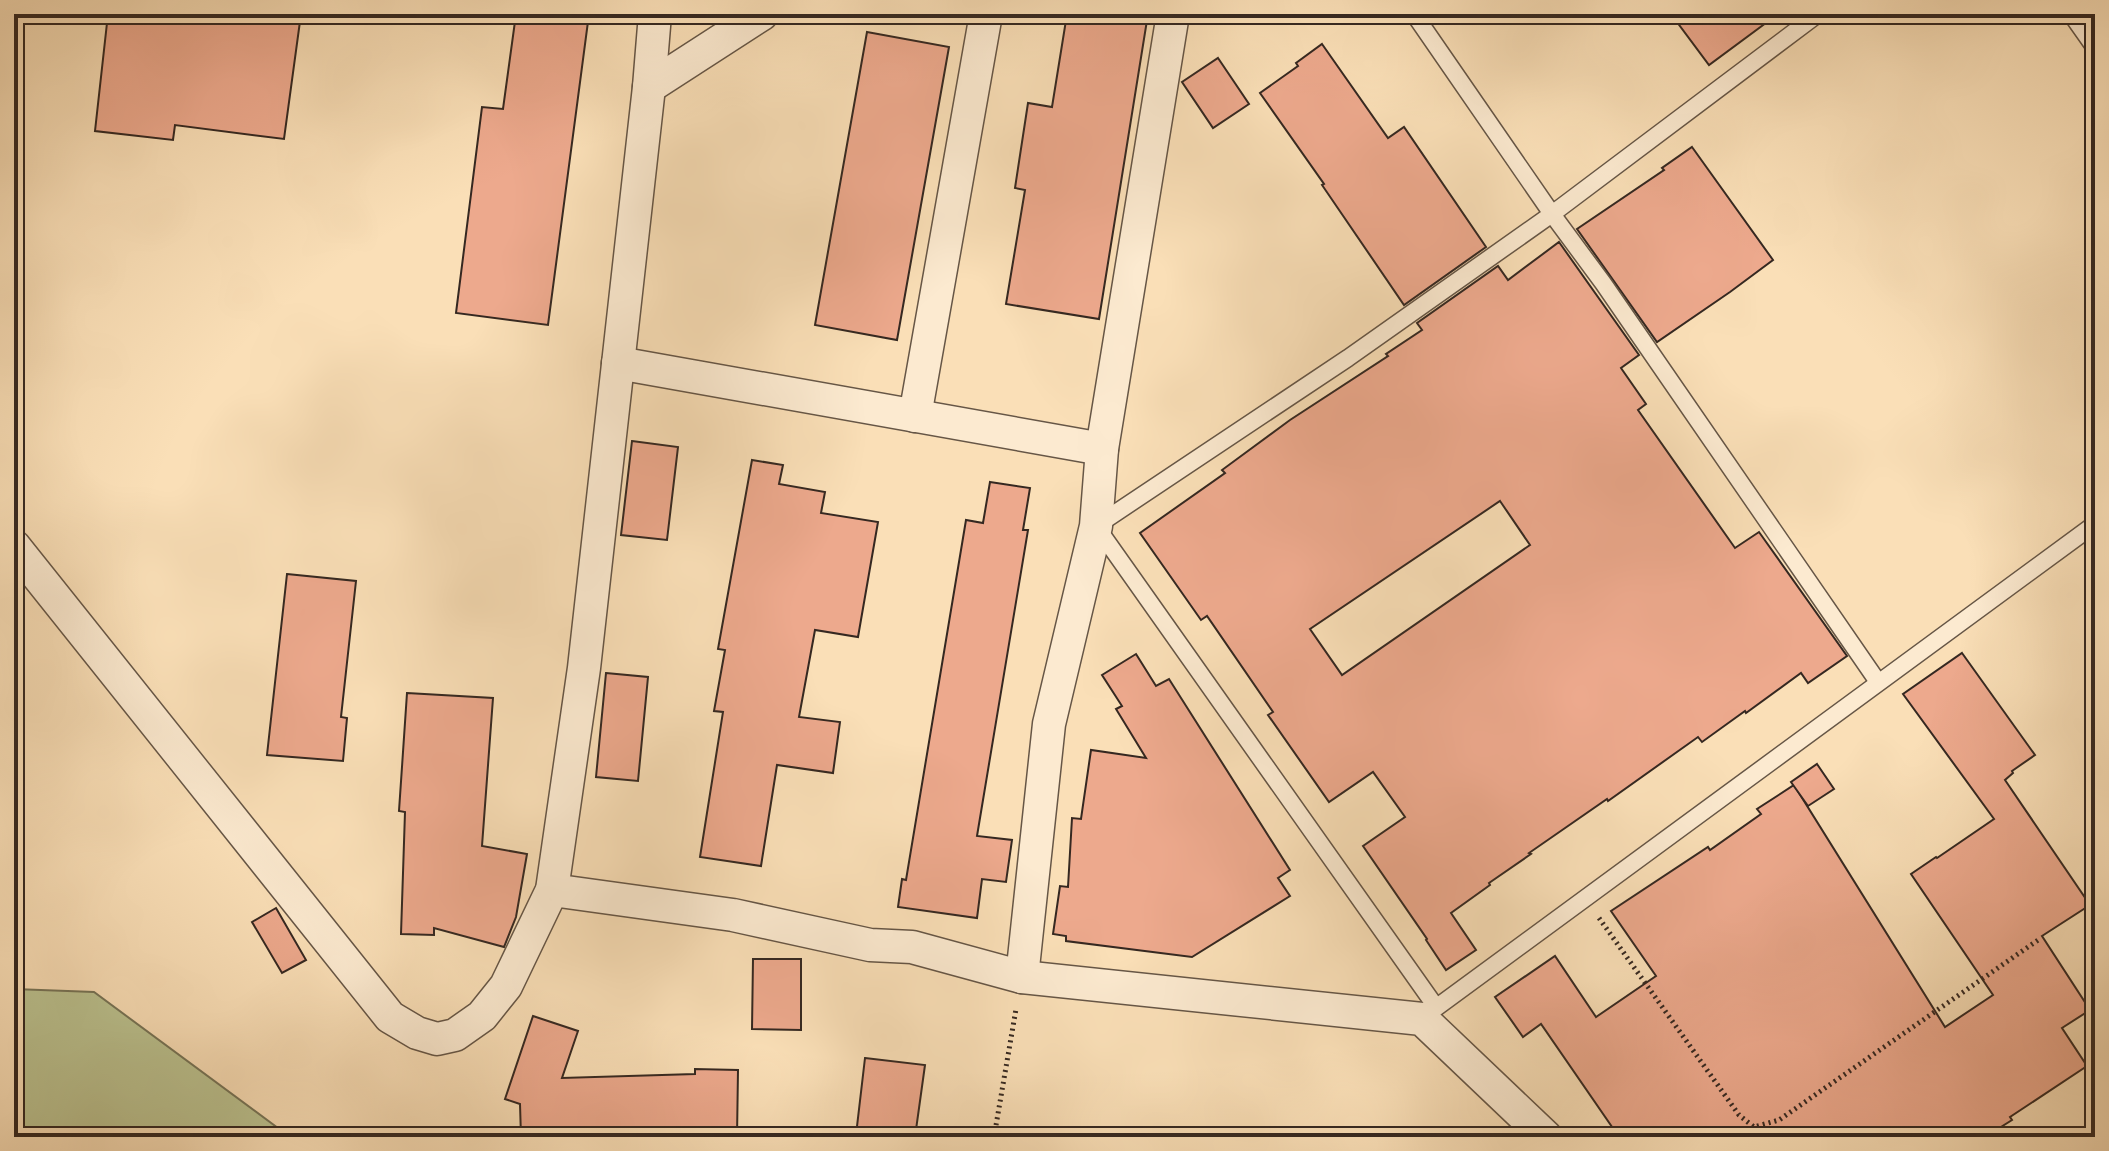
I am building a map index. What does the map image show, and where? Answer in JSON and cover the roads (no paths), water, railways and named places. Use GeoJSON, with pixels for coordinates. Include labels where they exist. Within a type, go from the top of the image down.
{"type":"FeatureCollection","features":[{"type":"Feature","properties":{"kind":"street"},"geometry":{"type":"LineString","coordinates":[[14,546],[390,1017],[417,1033],[437,1039],[455,1035],[482,1016],[506,986],[552,890],[584,668],[655,14]]}},
{"type":"Feature","properties":{"kind":"street"},"geometry":{"type":"LineString","coordinates":[[649,87],[762,14]]}},
{"type":"Feature","properties":{"kind":"street"},"geometry":{"type":"LineString","coordinates":[[915,416],[986,14]]}},
{"type":"Feature","properties":{"kind":"street"},"geometry":{"type":"LineString","coordinates":[[1022,977],[1049,724],[1096,526],[1102,449],[1173,14]]}},
{"type":"Feature","properties":{"kind":"street"},"geometry":{"type":"LineString","coordinates":[[618,363],[1102,449]]}},
{"type":"Feature","properties":{"kind":"street"},"geometry":{"type":"LineString","coordinates":[[552,890],[733,915],[870,945],[912,947],[1022,977],[1429,1013],[1546,1137]]}},
{"type":"Feature","properties":{"kind":"lane"},"geometry":{"type":"LineString","coordinates":[[1414,14],[1878,682]]}},
{"type":"Feature","properties":{"kind":"lane"},"geometry":{"type":"LineString","coordinates":[[1818,14],[1552,214],[1348,358],[1096,526],[1429,1013],[2095,524]]}},
{"type":"Feature","properties":{"kind":"lane"},"geometry":{"type":"LineString","coordinates":[[2071,14],[2095,48]]}}]}
